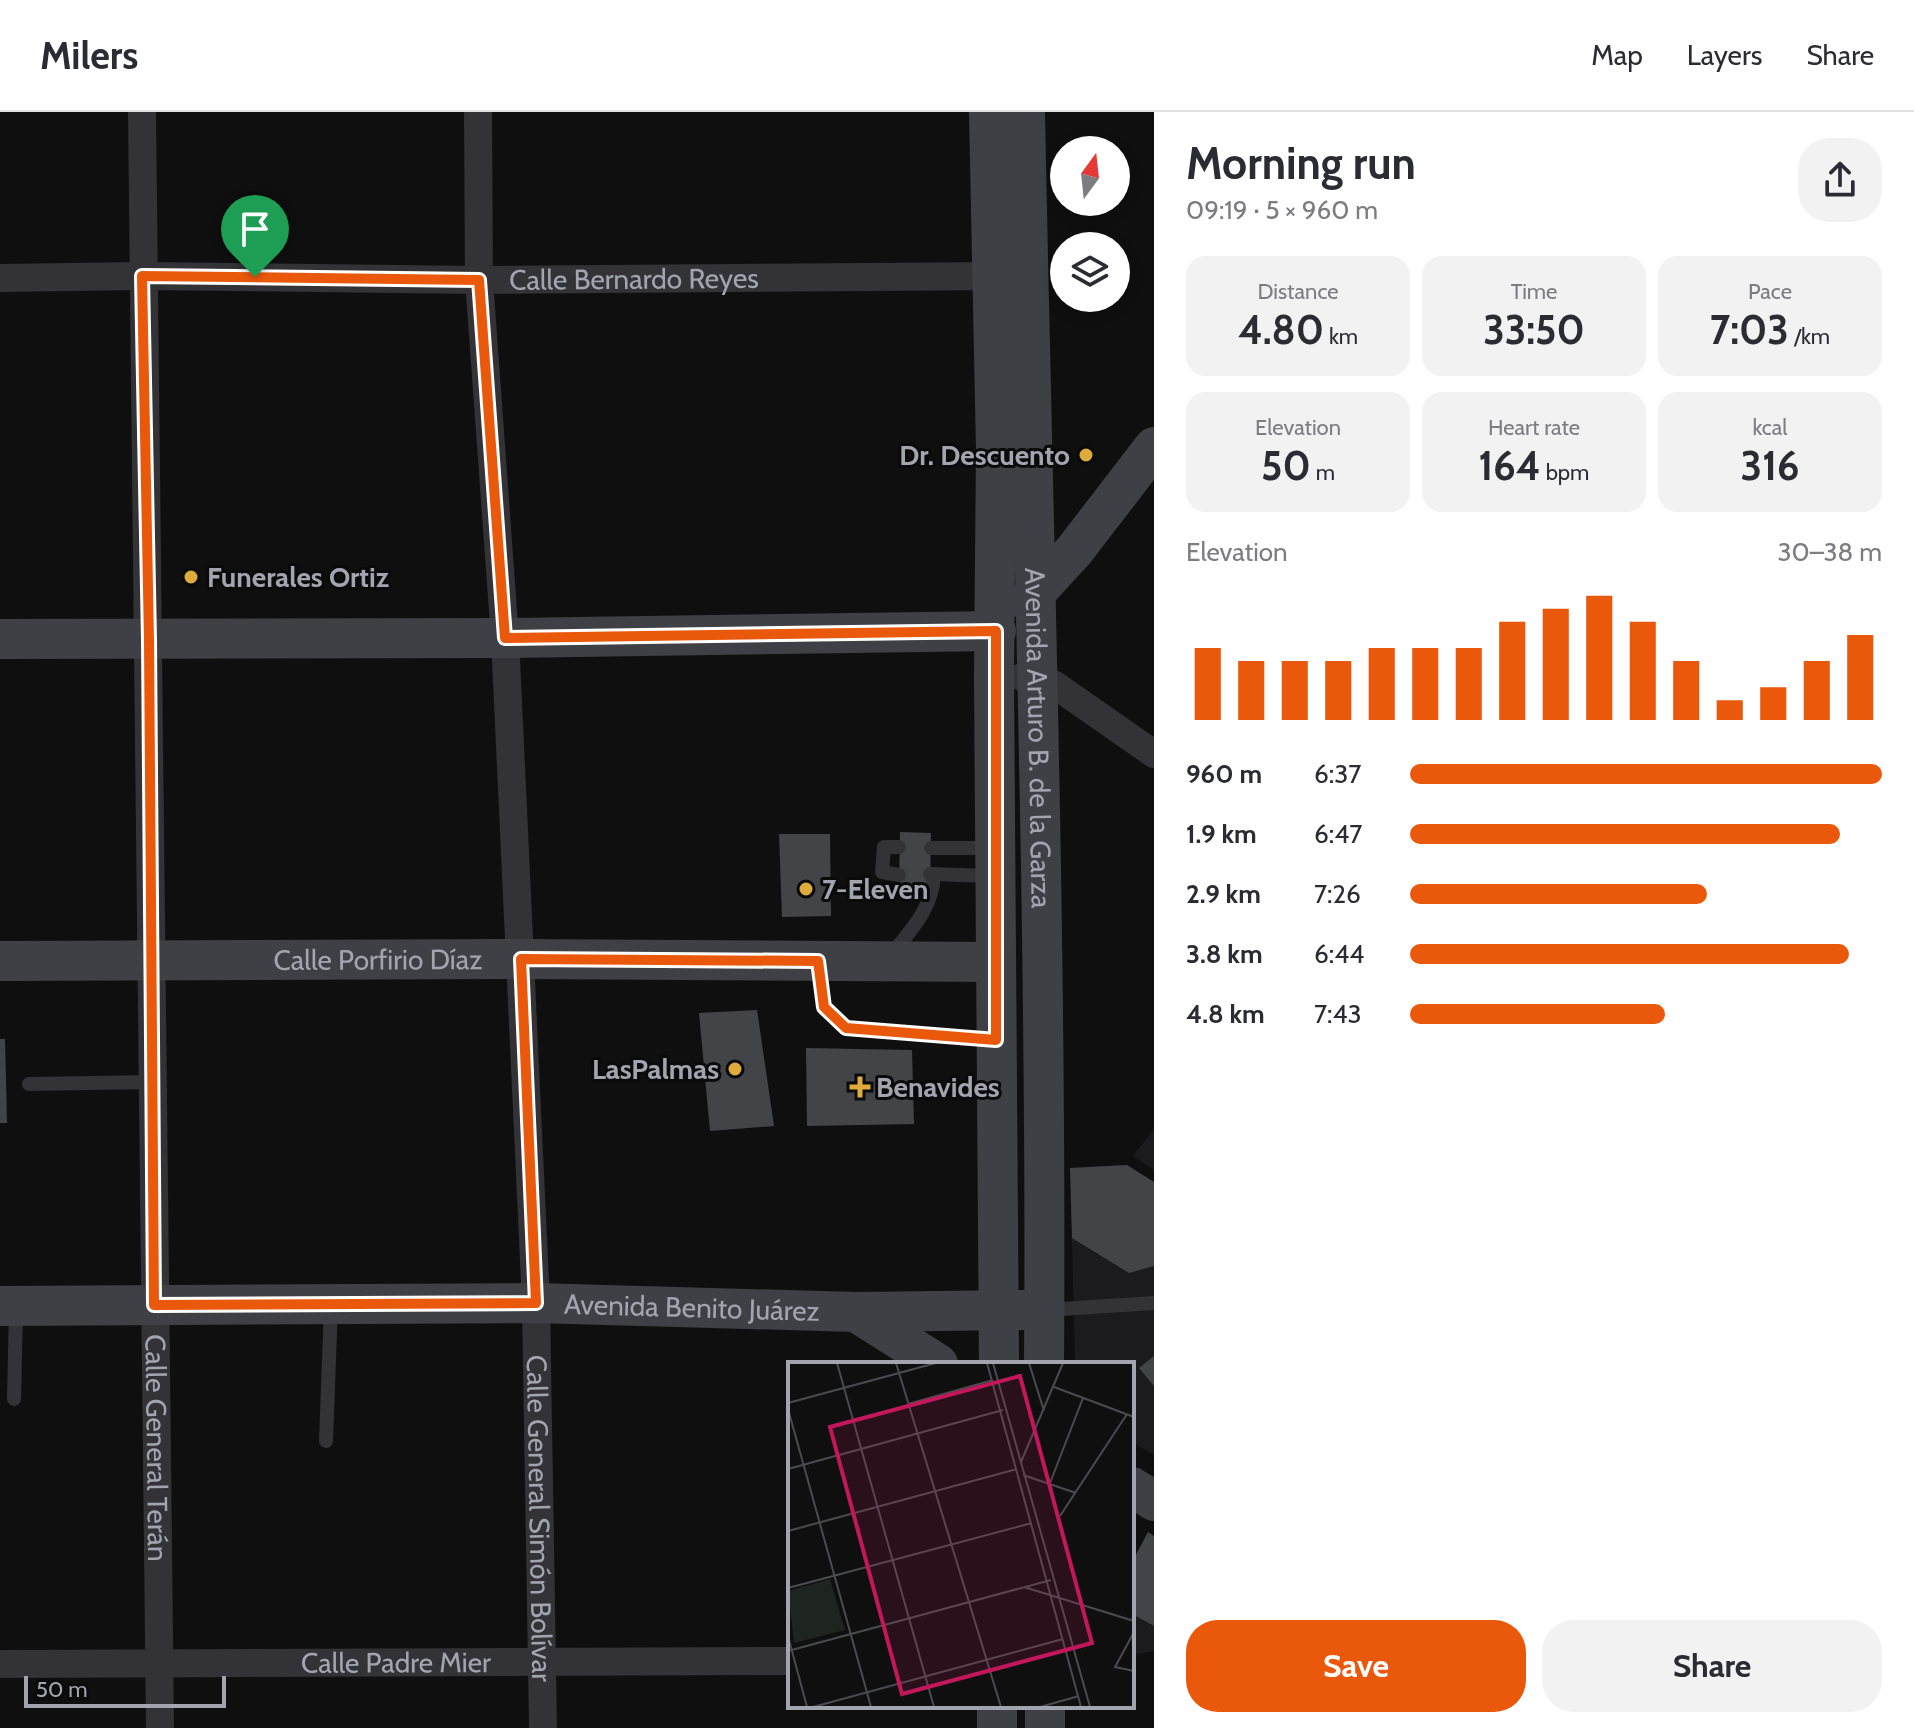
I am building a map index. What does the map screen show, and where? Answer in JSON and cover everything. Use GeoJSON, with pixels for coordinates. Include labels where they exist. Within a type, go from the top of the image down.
{"type":"FeatureCollection","features":[{"type":"Feature","properties":{"kind":"street","name":"Calle General Terán"},"geometry":{"type":"LineString","coordinates":[[142,112],[160,1728]]}},
{"type":"Feature","properties":{"kind":"street","name":"Calle General Simón Bolívar"},"geometry":{"type":"LineString","coordinates":[[478,112],[479,280],[505,638],[536,1303],[543,1728]]}},
{"type":"Feature","properties":{"kind":"street","name":"Avenida Arturo B. de la Garza"},"geometry":{"type":"LineString","coordinates":[[989,112],[1011,276],[1037,593],[1044,1362]]}},
{"type":"Feature","properties":{"kind":"street","name":"Avenida Arturo B. de la Garza"},"geometry":{"type":"LineString","coordinates":[[999,1362],[994,677],[1011,276],[1025,112]]}},
{"type":"Feature","properties":{"kind":"street","name":"Calle Bernardo Reyes"},"geometry":{"type":"LineString","coordinates":[[0,278],[142,276],[479,280],[1011,276]]}},
{"type":"Feature","properties":{"kind":"street"},"geometry":{"type":"LineString","coordinates":[[0,639],[505,638],[996,631],[1037,593],[1074,551],[1154,447]]}},
{"type":"Feature","properties":{"kind":"street"},"geometry":{"type":"LineString","coordinates":[[994,677],[1036,677],[1055,685],[1154,754]]}},
{"type":"Feature","properties":{"kind":"street","name":"Calle Porfirio Díaz"},"geometry":{"type":"LineString","coordinates":[[0,961],[521,959],[996,962]]}},
{"type":"Feature","properties":{"kind":"street","name":"Avenida Benito Juárez"},"geometry":{"type":"LineString","coordinates":[[8,1306],[536,1303],[856,1312],[1044,1310]]}},
{"type":"Feature","properties":{"kind":"street","name":"Avenida Benito Juárez"},"geometry":{"type":"LineString","coordinates":[[856,1312],[935,1362]]}},
{"type":"Feature","properties":{"kind":"street","name":"Calle Padre Mier"},"geometry":{"type":"LineString","coordinates":[[0,1664],[788,1661]]}},
{"type":"Feature","properties":{"kind":"lane"},"geometry":{"type":"LineString","coordinates":[[899,847],[884,847],[882,872],[899,875]]}},
{"type":"Feature","properties":{"kind":"lane"},"geometry":{"type":"LineString","coordinates":[[931,848],[996,862]]}},
{"type":"Feature","properties":{"kind":"lane"},"geometry":{"type":"LineString","coordinates":[[886,961],[924,913],[934,888],[932,874],[996,862]]}},
{"type":"Feature","properties":{"kind":"lane"},"geometry":{"type":"LineString","coordinates":[[818,961],[824,1007],[846,1028],[996,1040]]}},
{"type":"Feature","properties":{"kind":"lane"},"geometry":{"type":"LineString","coordinates":[[29,1084],[152,1082]]}},
{"type":"Feature","properties":{"kind":"lane"},"geometry":{"type":"LineString","coordinates":[[1044,1310],[1154,1303]]}},
{"type":"Feature","properties":{"kind":"lane"},"geometry":{"type":"LineString","coordinates":[[326,1441],[331,1304]]}},
{"type":"Feature","properties":{"kind":"lane"},"geometry":{"type":"LineString","coordinates":[[8,1306],[14,1399]]}},
{"type":"Feature","properties":{"kind":"shaded area"},"geometry":{"type":"Polygon","coordinates":[[[1154,1129],[1154,1170],[1133,1156],[1154,1129]]]}},
{"type":"Feature","properties":{"kind":"shaded area"},"geometry":{"type":"Polygon","coordinates":[[[1127,1165],[1154,1182],[1154,1455],[1134,1443],[1134,1362],[1075,1362],[1070,1168],[1127,1165]]]}},
{"type":"Feature","properties":{"kind":"shaded area"},"geometry":{"type":"Polygon","coordinates":[[[1134,1615],[1154,1626],[1154,1651],[1134,1655],[1134,1615]]]}},
{"type":"Feature","properties":{"kind":"building"},"geometry":{"type":"Polygon","coordinates":[[[900,832],[931,833],[930,891],[899,890],[900,832]]]}},
{"type":"Feature","properties":{"kind":"building"},"geometry":{"type":"Polygon","coordinates":[[[779,834],[830,834],[831,916],[782,917],[779,834]]]}},
{"type":"Feature","properties":{"kind":"building","name":"LasPalmas"},"geometry":{"type":"Polygon","coordinates":[[[757,1010],[774,1126],[710,1131],[699,1013],[757,1010]]]}},
{"type":"Feature","properties":{"kind":"building"},"geometry":{"type":"Polygon","coordinates":[[[0,1039],[5,1039],[7,1123],[0,1123],[0,1039]]]}},
{"type":"Feature","properties":{"kind":"building","name":"Benavides"},"geometry":{"type":"Polygon","coordinates":[[[806,1048],[912,1050],[914,1124],[807,1126],[806,1048]]]}},
{"type":"Feature","properties":{"kind":"building"},"geometry":{"type":"Polygon","coordinates":[[[1127,1165],[1154,1182],[1154,1266],[1129,1273],[1072,1238],[1070,1168],[1127,1165]]]}},
{"type":"Feature","properties":{"kind":"building"},"geometry":{"type":"Polygon","coordinates":[[[1154,1356],[1154,1386],[1139,1368],[1154,1356]]]}},
{"type":"Feature","properties":{"kind":"building"},"geometry":{"type":"Polygon","coordinates":[[[1148,1532],[1154,1536],[1154,1626],[1134,1615],[1134,1558],[1148,1532]]]}},
{"type":"Feature","properties":{"kind":"place","name":"Dr. Descuento"},"geometry":{"type":"Point","coordinates":[1086,455]}},
{"type":"Feature","properties":{"kind":"place","name":"Funerales Ortiz"},"geometry":{"type":"Point","coordinates":[191,577]}},
{"type":"Feature","properties":{"kind":"place","name":"7-Eleven"},"geometry":{"type":"Point","coordinates":[806,889]}},
{"type":"Feature","properties":{"kind":"place","name":"LasPalmas"},"geometry":{"type":"Point","coordinates":[735,1069]}},
{"type":"Feature","properties":{"kind":"place","name":"Benavides"},"geometry":{"type":"Point","coordinates":[860,1087]}},
{"type":"Feature","properties":{"kind":"route"},"geometry":{"type":"LineString","coordinates":[[142,276],[255,277],[479,280],[505,638],[996,631],[996,1040],[846,1028],[824,1007],[818,961],[521,959],[536,1303],[154,1305],[149,640],[142,276]]}}]}
